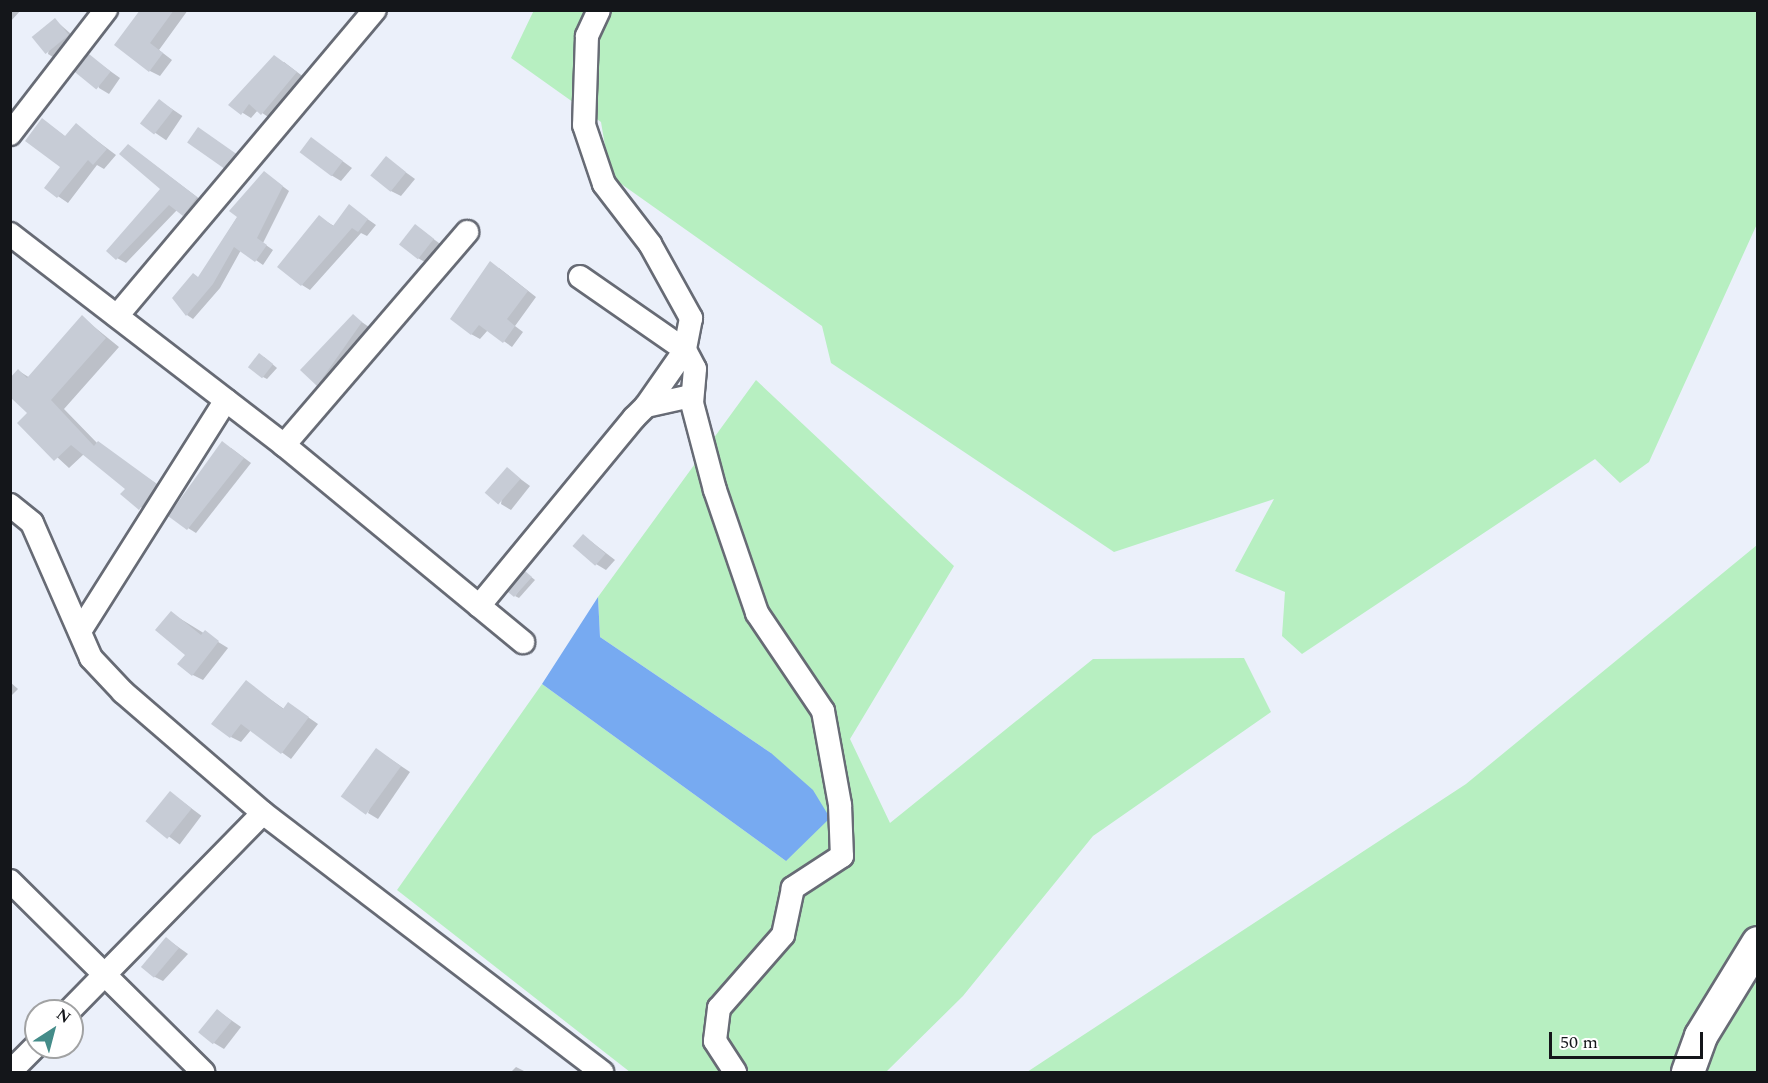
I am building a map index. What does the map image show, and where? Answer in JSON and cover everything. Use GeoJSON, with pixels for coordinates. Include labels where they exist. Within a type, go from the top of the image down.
{"type":"FeatureCollection","features":[{"type":"Feature","properties":{"kind":"main road"},"geometry":{"type":"LineString","coordinates":[[1688,1072],[1701,1036],[1758,943]]}},
{"type":"Feature","properties":{"kind":"street"},"geometry":{"type":"LineString","coordinates":[[10,134],[106,10]]}},
{"type":"Feature","properties":{"kind":"street"},"geometry":{"type":"LineString","coordinates":[[117,315],[375,10]]}},
{"type":"Feature","properties":{"kind":"street"},"geometry":{"type":"LineString","coordinates":[[479,606],[646,406],[685,350],[691,318],[650,244],[604,184],[584,125],[587,36],[600,10]]}},
{"type":"Feature","properties":{"kind":"street"},"geometry":{"type":"LineString","coordinates":[[284,445],[467,232]]}},
{"type":"Feature","properties":{"kind":"street"},"geometry":{"type":"LineString","coordinates":[[15,246],[117,315],[284,445],[523,642]]}},
{"type":"Feature","properties":{"kind":"street"},"geometry":{"type":"LineString","coordinates":[[580,277],[685,350],[695,369],[691,396],[757,613],[823,711],[840,806],[842,856],[794,888],[783,935],[719,1008],[715,1041],[735,1072]]}},
{"type":"Feature","properties":{"kind":"street"},"geometry":{"type":"LineString","coordinates":[[646,406],[691,396]]}},
{"type":"Feature","properties":{"kind":"street"},"geometry":{"type":"LineString","coordinates":[[80,631],[226,400]]}},
{"type":"Feature","properties":{"kind":"street"},"geometry":{"type":"LineString","coordinates":[[10,505],[32,523],[91,658],[123,692],[262,813],[595,1071]]}},
{"type":"Feature","properties":{"kind":"street"},"geometry":{"type":"LineString","coordinates":[[81,999],[262,813]]}},
{"type":"Feature","properties":{"kind":"street"},"geometry":{"type":"LineString","coordinates":[[10,881],[203,1072]]}},
{"type":"Feature","properties":{"kind":"street"},"geometry":{"type":"LineString","coordinates":[[10,1072],[24,1058]]}},
{"type":"Feature","properties":{"kind":"green space"},"geometry":{"type":"Polygon","coordinates":[[[534,10],[1757,11],[1757,224],[1649,462],[1620,483],[1595,459],[1302,654],[1282,636],[1285,592],[1235,571],[1274,499],[1114,552],[831,363],[822,326],[610,176],[601,122],[511,58],[534,10]]]}},
{"type":"Feature","properties":{"kind":"green space"},"geometry":{"type":"Polygon","coordinates":[[[756,380],[954,566],[850,739],[890,823],[1093,659],[1244,658],[1271,712],[1093,836],[963,996],[886,1072],[630,1072],[397,890],[542,684],[786,861],[771,753],[600,637],[598,597],[756,380]]]}},
{"type":"Feature","properties":{"kind":"green space"},"geometry":{"type":"Polygon","coordinates":[[[1757,545],[1757,1072],[1027,1072],[1466,784],[1757,545]]]}},
{"type":"Feature","properties":{"kind":"water"},"geometry":{"type":"Polygon","coordinates":[[[598,597],[600,637],[771,753],[813,790],[830,818],[786,861],[542,684],[598,597]]]}},
{"type":"Feature","properties":{"kind":"building"},"geometry":{"type":"Polygon","coordinates":[[[140,10],[174,10],[150,43],[163,53],[149,72],[114,45],[140,10]]]}},
{"type":"Feature","properties":{"kind":"building"},"geometry":{"type":"Polygon","coordinates":[[[55,18],[69,35],[46,54],[32,37],[55,18]]]}},
{"type":"Feature","properties":{"kind":"building"},"geometry":{"type":"Polygon","coordinates":[[[89,54],[111,72],[96,89],[75,72],[89,54]]]}},
{"type":"Feature","properties":{"kind":"building"},"geometry":{"type":"Polygon","coordinates":[[[274,55],[297,72],[261,115],[249,104],[241,115],[228,105],[274,55]]]}},
{"type":"Feature","properties":{"kind":"building"},"geometry":{"type":"Polygon","coordinates":[[[159,99],[173,110],[154,135],[140,123],[159,99]]]}},
{"type":"Feature","properties":{"kind":"building"},"geometry":{"type":"Polygon","coordinates":[[[42,118],[65,136],[76,123],[107,149],[93,165],[88,160],[57,198],[44,188],[60,167],[25,141],[42,118]]]}},
{"type":"Feature","properties":{"kind":"building"},"geometry":{"type":"Polygon","coordinates":[[[198,127],[237,154],[226,170],[187,143],[198,127]]]}},
{"type":"Feature","properties":{"kind":"building"},"geometry":{"type":"Polygon","coordinates":[[[311,137],[343,161],[332,176],[300,152],[311,137]]]}},
{"type":"Feature","properties":{"kind":"building"},"geometry":{"type":"Polygon","coordinates":[[[128,144],[197,197],[183,216],[169,205],[116,260],[106,251],[160,189],[119,154],[128,144]]]}},
{"type":"Feature","properties":{"kind":"building"},"geometry":{"type":"Polygon","coordinates":[[[386,156],[406,172],[390,192],[370,175],[386,156]]]}},
{"type":"Feature","properties":{"kind":"building"},"geometry":{"type":"Polygon","coordinates":[[[264,171],[283,186],[257,238],[267,245],[255,262],[234,247],[213,284],[186,316],[172,298],[193,273],[198,277],[237,217],[229,211],[264,171]]]}},
{"type":"Feature","properties":{"kind":"building"},"geometry":{"type":"Polygon","coordinates":[[[349,204],[368,219],[358,232],[352,228],[301,286],[277,267],[319,215],[333,226],[349,204]]]}},
{"type":"Feature","properties":{"kind":"building"},"geometry":{"type":"Polygon","coordinates":[[[415,224],[434,239],[418,259],[399,244],[415,224]]]}},
{"type":"Feature","properties":{"kind":"building"},"geometry":{"type":"Polygon","coordinates":[[[490,261],[528,291],[507,319],[515,326],[503,343],[479,325],[471,335],[450,319],[490,261]]]}},
{"type":"Feature","properties":{"kind":"building"},"geometry":{"type":"Polygon","coordinates":[[[353,314],[362,322],[317,386],[300,370],[353,314]]]}},
{"type":"Feature","properties":{"kind":"building"},"geometry":{"type":"Polygon","coordinates":[[[82,315],[106,338],[51,400],[94,446],[98,441],[157,484],[139,510],[120,494],[125,489],[71,445],[54,461],[17,423],[27,413],[10,397],[10,378],[18,369],[27,378],[82,315]]]}},
{"type":"Feature","properties":{"kind":"building"},"geometry":{"type":"Polygon","coordinates":[[[259,353],[273,364],[262,378],[248,367],[259,353]]]}},
{"type":"Feature","properties":{"kind":"building"},"geometry":{"type":"Polygon","coordinates":[[[222,441],[244,458],[187,530],[168,516],[222,441]]]}},
{"type":"Feature","properties":{"kind":"building"},"geometry":{"type":"Polygon","coordinates":[[[507,467],[521,479],[498,504],[485,493],[507,467]]]}},
{"type":"Feature","properties":{"kind":"building"},"geometry":{"type":"Polygon","coordinates":[[[583,534],[606,554],[595,566],[573,546],[583,534]]]}},
{"type":"Feature","properties":{"kind":"building"},"geometry":{"type":"Polygon","coordinates":[[[525,571],[532,577],[514,597],[508,592],[525,571]]]}},
{"type":"Feature","properties":{"kind":"building"},"geometry":{"type":"Polygon","coordinates":[[[171,611],[201,635],[205,630],[219,641],[192,676],[177,664],[185,655],[155,630],[171,611]]]}},
{"type":"Feature","properties":{"kind":"building"},"geometry":{"type":"Polygon","coordinates":[[[246,680],[283,709],[288,702],[309,717],[281,754],[241,724],[230,738],[211,724],[246,680]]]}},
{"type":"Feature","properties":{"kind":"building"},"geometry":{"type":"Polygon","coordinates":[[[376,748],[401,766],[366,815],[341,797],[376,748]]]}},
{"type":"Feature","properties":{"kind":"building"},"geometry":{"type":"Polygon","coordinates":[[[170,791],[192,809],[167,839],[145,821],[170,791]]]}},
{"type":"Feature","properties":{"kind":"building"},"geometry":{"type":"Polygon","coordinates":[[[166,937],[179,948],[154,978],[141,967],[166,937]]]}},
{"type":"Feature","properties":{"kind":"building"},"geometry":{"type":"Polygon","coordinates":[[[217,1009],[232,1021],[213,1044],[198,1032],[217,1009]]]}}]}
